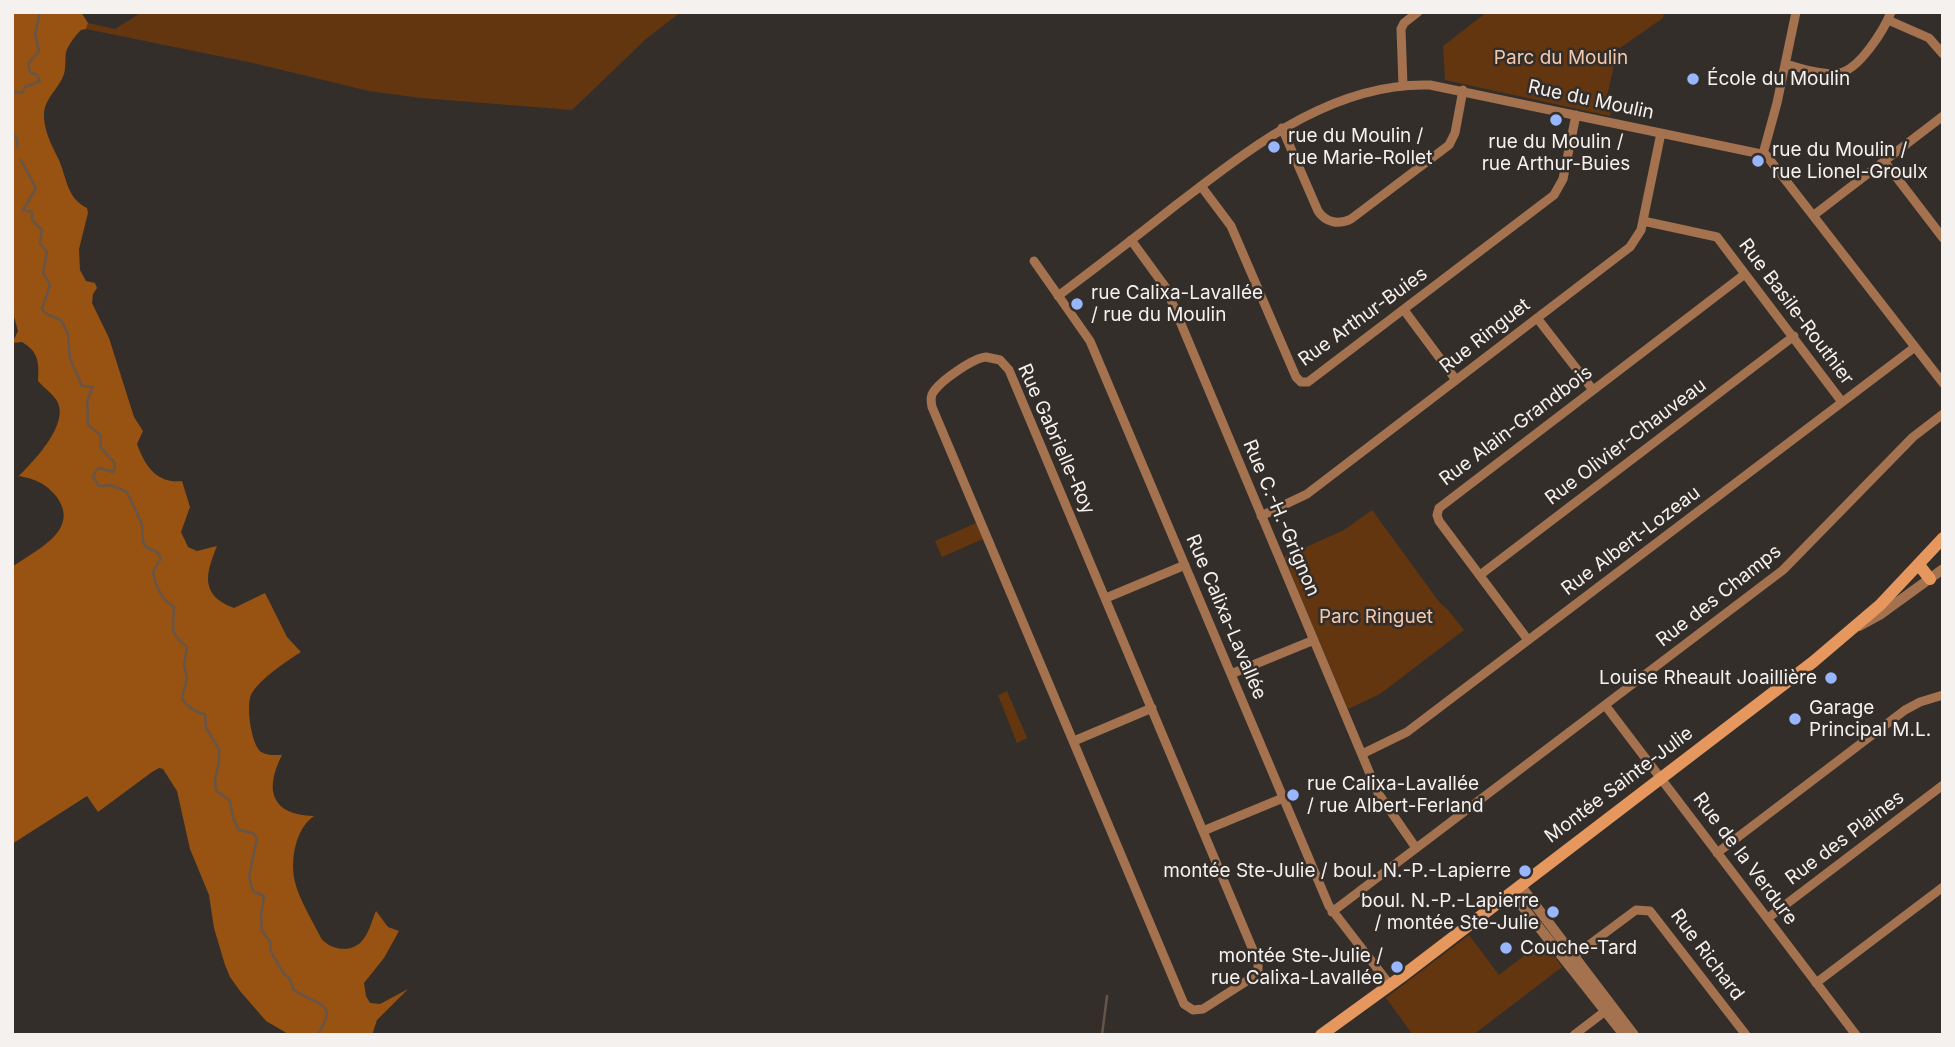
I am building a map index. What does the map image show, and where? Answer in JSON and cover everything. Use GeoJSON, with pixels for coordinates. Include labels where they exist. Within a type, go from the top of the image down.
{"type":"FeatureCollection","features":[{"type":"Feature","properties":{"kind":"main road"},"geometry":{"type":"LineString","coordinates":[[1853,629],[1880,605],[1943,538]]}},
{"type":"Feature","properties":{"kind":"main road"},"geometry":{"type":"LineString","coordinates":[[1919,565],[1930,579]]}},
{"type":"Feature","properties":{"kind":"main road","name":"Montée Sainte-Julie"},"geometry":{"type":"LineString","coordinates":[[1321,1035],[1516,889],[1853,629]]}},
{"type":"Feature","properties":{"kind":"street"},"geometry":{"type":"LineString","coordinates":[[1404,85],[1401,29],[1404,23],[1418,12]]}},
{"type":"Feature","properties":{"kind":"street"},"geometry":{"type":"LineString","coordinates":[[1796,12],[1763,154],[1814,215],[1943,383]]}},
{"type":"Feature","properties":{"kind":"street"},"geometry":{"type":"LineString","coordinates":[[1785,64],[1830,73],[1844,72],[1864,55],[1889,16],[1929,38],[1943,54]]}},
{"type":"Feature","properties":{"kind":"street","name":"Rue du Moulin"},"geometry":{"type":"LineString","coordinates":[[1058,296],[1201,186],[1282,128],[1350,98],[1404,85],[1430,85],[1463,90],[1763,154]]}},
{"type":"Feature","properties":{"kind":"street"},"geometry":{"type":"LineString","coordinates":[[1282,128],[1319,214],[1331,221],[1342,222],[1351,219],[1449,145],[1455,133],[1463,90]]}},
{"type":"Feature","properties":{"kind":"street","name":"Rue Arthur-Buies"},"geometry":{"type":"LineString","coordinates":[[1201,186],[1231,226],[1291,368],[1299,381],[1306,382],[1557,192],[1563,179],[1576,115]]}},
{"type":"Feature","properties":{"kind":"street"},"geometry":{"type":"LineString","coordinates":[[1814,215],[1943,116]]}},
{"type":"Feature","properties":{"kind":"street","name":"Rue Ringuet"},"geometry":{"type":"LineString","coordinates":[[1261,516],[1307,494],[1630,247],[1639,234],[1643,221],[1661,133]]}},
{"type":"Feature","properties":{"kind":"street"},"geometry":{"type":"LineString","coordinates":[[1884,161],[1939,227],[1943,238]]}},
{"type":"Feature","properties":{"kind":"street","name":"Rue Basile-Routhier"},"geometry":{"type":"LineString","coordinates":[[1643,221],[1713,235],[1794,336],[1842,402]]}},
{"type":"Feature","properties":{"kind":"street","name":"Rue C.-H.-Grignon"},"geometry":{"type":"LineString","coordinates":[[1131,240],[1163,283],[1381,799],[1416,848]]}},
{"type":"Feature","properties":{"kind":"street","name":"Rue Calixa-Lavallée"},"geometry":{"type":"LineString","coordinates":[[1034,261],[1090,341],[1332,912],[1390,985]]}},
{"type":"Feature","properties":{"kind":"street","name":"Rue Alain-Grandbois"},"geometry":{"type":"LineString","coordinates":[[1528,640],[1438,521],[1439,508],[1745,274]]}},
{"type":"Feature","properties":{"kind":"street"},"geometry":{"type":"LineString","coordinates":[[1404,310],[1456,380]]}},
{"type":"Feature","properties":{"kind":"street"},"geometry":{"type":"LineString","coordinates":[[1538,318],[1593,390]]}},
{"type":"Feature","properties":{"kind":"street","name":"Rue Olivier-Chauveau"},"geometry":{"type":"LineString","coordinates":[[1480,575],[1794,336]]}},
{"type":"Feature","properties":{"kind":"street","name":"Rue Albert-Lozeau"},"geometry":{"type":"LineString","coordinates":[[1362,754],[1403,736],[1915,348]]}},
{"type":"Feature","properties":{"kind":"street","name":"Rue Gabrielle-Roy"},"geometry":{"type":"LineString","coordinates":[[994,357],[1009,370],[1106,598],[1259,967],[1248,981],[1209,1006],[1196,1010],[1186,1006],[1182,998],[932,404],[931,397],[937,388],[975,359],[994,357]]}},
{"type":"Feature","properties":{"kind":"street","name":"Rue des Champs"},"geometry":{"type":"LineString","coordinates":[[1332,912],[1786,568],[1916,434],[1943,414]]}},
{"type":"Feature","properties":{"kind":"street"},"geometry":{"type":"LineString","coordinates":[[1106,598],[1185,565]]}},
{"type":"Feature","properties":{"kind":"street","name":"Montée Sainte-Julie"},"geometry":{"type":"LineString","coordinates":[[1853,629],[1881,614],[1943,569]]}},
{"type":"Feature","properties":{"kind":"street"},"geometry":{"type":"LineString","coordinates":[[1231,674],[1314,640]]}},
{"type":"Feature","properties":{"kind":"street"},"geometry":{"type":"LineString","coordinates":[[1717,853],[1905,710],[1924,700],[1943,695]]}},
{"type":"Feature","properties":{"kind":"street","name":"Rue de la Verdure"},"geometry":{"type":"LineString","coordinates":[[1605,705],[1856,1035]]}},
{"type":"Feature","properties":{"kind":"street"},"geometry":{"type":"LineString","coordinates":[[1074,741],[1152,708]]}},
{"type":"Feature","properties":{"kind":"street","name":"Rue des Plaines"},"geometry":{"type":"LineString","coordinates":[[1768,918],[1943,785]]}},
{"type":"Feature","properties":{"kind":"street"},"geometry":{"type":"LineString","coordinates":[[1203,831],[1283,798]]}},
{"type":"Feature","properties":{"kind":"street"},"geometry":{"type":"LineString","coordinates":[[1816,983],[1943,887]]}},
{"type":"Feature","properties":{"kind":"street"},"geometry":{"type":"LineString","coordinates":[[1516,889],[1609,1008],[1634,1035]]}},
{"type":"Feature","properties":{"kind":"street","name":"Rue Richard"},"geometry":{"type":"LineString","coordinates":[[1570,958],[1636,910],[1650,911],[1746,1035]]}},
{"type":"Feature","properties":{"kind":"street"},"geometry":{"type":"LineString","coordinates":[[1574,1035],[1609,1008]]}},
{"type":"Feature","properties":{"kind":"street"},"geometry":{"type":"LineString","coordinates":[[1609,1008],[1624,1035]]}},
{"type":"Feature","properties":{"kind":"green space"},"geometry":{"type":"Polygon","coordinates":[[[142,12],[681,12],[646,39],[572,110],[421,98],[369,91],[253,63],[86,29],[88,23],[115,29],[142,12]]]}},
{"type":"Feature","properties":{"kind":"green space","name":"Parc du Moulin"},"geometry":{"type":"Polygon","coordinates":[[[1487,12],[1664,12],[1663,18],[1620,48],[1612,47],[1609,59],[1615,61],[1607,96],[1614,98],[1610,116],[1445,80],[1443,46],[1487,12]]]}},
{"type":"Feature","properties":{"kind":"green space","name":"Parc Ringuet"},"geometry":{"type":"Polygon","coordinates":[[[1372,510],[1440,603],[1464,630],[1380,694],[1348,709],[1284,557],[1344,530],[1372,510]]]}},
{"type":"Feature","properties":{"kind":"green space"},"geometry":{"type":"Polygon","coordinates":[[[976,523],[983,539],[942,557],[935,541],[976,523]]]}},
{"type":"Feature","properties":{"kind":"green space"},"geometry":{"type":"Polygon","coordinates":[[[1007,691],[1027,738],[1017,743],[998,695],[1007,691]]]}},
{"type":"Feature","properties":{"kind":"green space"},"geometry":{"type":"Polygon","coordinates":[[[1469,935],[1499,975],[1543,941],[1562,967],[1473,1035],[1413,1035],[1386,998],[1469,935]]]}},
{"type":"Feature","properties":{"kind":"shaded area"},"geometry":{"type":"Polygon","coordinates":[[[12,12],[81,12],[88,23],[86,29],[79,32],[67,49],[64,74],[44,112],[48,136],[71,193],[87,208],[79,249],[80,270],[86,281],[95,283],[97,288],[92,303],[109,338],[134,417],[143,431],[137,444],[144,459],[159,476],[166,480],[182,481],[190,507],[181,532],[188,547],[197,551],[217,546],[208,574],[210,590],[223,603],[234,608],[265,593],[287,637],[301,652],[273,671],[254,689],[249,707],[250,725],[257,748],[261,752],[282,755],[273,779],[275,798],[288,811],[314,816],[298,837],[294,874],[300,896],[321,938],[340,949],[351,948],[366,935],[376,911],[388,927],[399,931],[384,958],[364,983],[366,996],[370,1003],[380,1004],[408,989],[377,1020],[372,1035],[290,1035],[266,1021],[240,991],[225,965],[214,928],[209,895],[190,849],[177,791],[163,769],[152,772],[98,812],[87,796],[12,844],[12,567],[53,538],[60,529],[63,508],[48,488],[39,482],[19,476],[48,442],[59,420],[60,410],[55,398],[38,381],[35,354],[22,342],[12,343],[18,331],[12,310],[12,12]]]}},
{"type":"Feature","properties":{"kind":"waterway"},"geometry":{"type":"LineString","coordinates":[[12,91],[22,93],[25,87],[40,81],[37,75],[30,72],[28,64],[39,51],[35,34],[40,12]]}},
{"type":"Feature","properties":{"kind":"waterway"},"geometry":{"type":"LineString","coordinates":[[12,133],[17,139],[17,146]]}},
{"type":"Feature","properties":{"kind":"waterway"},"geometry":{"type":"LineString","coordinates":[[21,160],[36,188],[23,210],[32,212],[32,220],[42,230],[40,244],[47,252],[43,273],[50,285],[42,308],[61,320],[68,334],[70,359],[82,386],[93,387],[87,401],[88,425],[100,435],[101,448],[114,462],[113,472],[100,468],[93,477],[99,486],[110,485],[127,492],[142,524],[143,542],[161,558],[153,572],[156,583],[162,596],[174,607],[174,633],[187,647],[184,665],[187,678],[182,698],[192,709],[205,714],[206,728],[219,749],[216,790],[230,801],[233,818],[239,830],[253,833],[257,838],[249,877],[253,891],[264,896],[262,931],[270,941],[271,952],[290,979],[293,989],[326,1010],[327,1016],[317,1035]]}},
{"type":"Feature","properties":{"kind":"waterway"},"geometry":{"type":"LineString","coordinates":[[1102,1035],[1107,996]]}},
{"type":"Feature","properties":{"kind":"place","name":"École du Moulin"},"geometry":{"type":"Point","coordinates":[1693,79]}},
{"type":"Feature","properties":{"kind":"place","name":"rue du Moulin / rue Arthur-Buies"},"geometry":{"type":"Point","coordinates":[1556,120]}},
{"type":"Feature","properties":{"kind":"place","name":"rue du Moulin / rue Marie-Rollet"},"geometry":{"type":"Point","coordinates":[1274,147]}},
{"type":"Feature","properties":{"kind":"place","name":"rue du Moulin / rue Lionel-Groulx"},"geometry":{"type":"Point","coordinates":[1758,161]}},
{"type":"Feature","properties":{"kind":"place","name":"rue Calixa-Lavallée / rue du Moulin"},"geometry":{"type":"Point","coordinates":[1077,304]}},
{"type":"Feature","properties":{"kind":"place","name":"Louise Rheault Joaillière"},"geometry":{"type":"Point","coordinates":[1831,678]}},
{"type":"Feature","properties":{"kind":"place","name":"Garage Principal M.L."},"geometry":{"type":"Point","coordinates":[1795,719]}},
{"type":"Feature","properties":{"kind":"place","name":"rue Calixa-Lavallée / rue Albert-Ferland"},"geometry":{"type":"Point","coordinates":[1293,795]}},
{"type":"Feature","properties":{"kind":"place","name":"montée Ste-Julie / boul. N.-P.-Lapierre"},"geometry":{"type":"Point","coordinates":[1525,871]}},
{"type":"Feature","properties":{"kind":"place","name":"boul. N.-P.-Lapierre / montée Ste-Julie"},"geometry":{"type":"Point","coordinates":[1553,912]}},
{"type":"Feature","properties":{"kind":"place","name":"Couche-Tard"},"geometry":{"type":"Point","coordinates":[1506,948]}},
{"type":"Feature","properties":{"kind":"place","name":"montée Ste-Julie / rue Calixa-Lavallée"},"geometry":{"type":"Point","coordinates":[1397,967]}}]}
